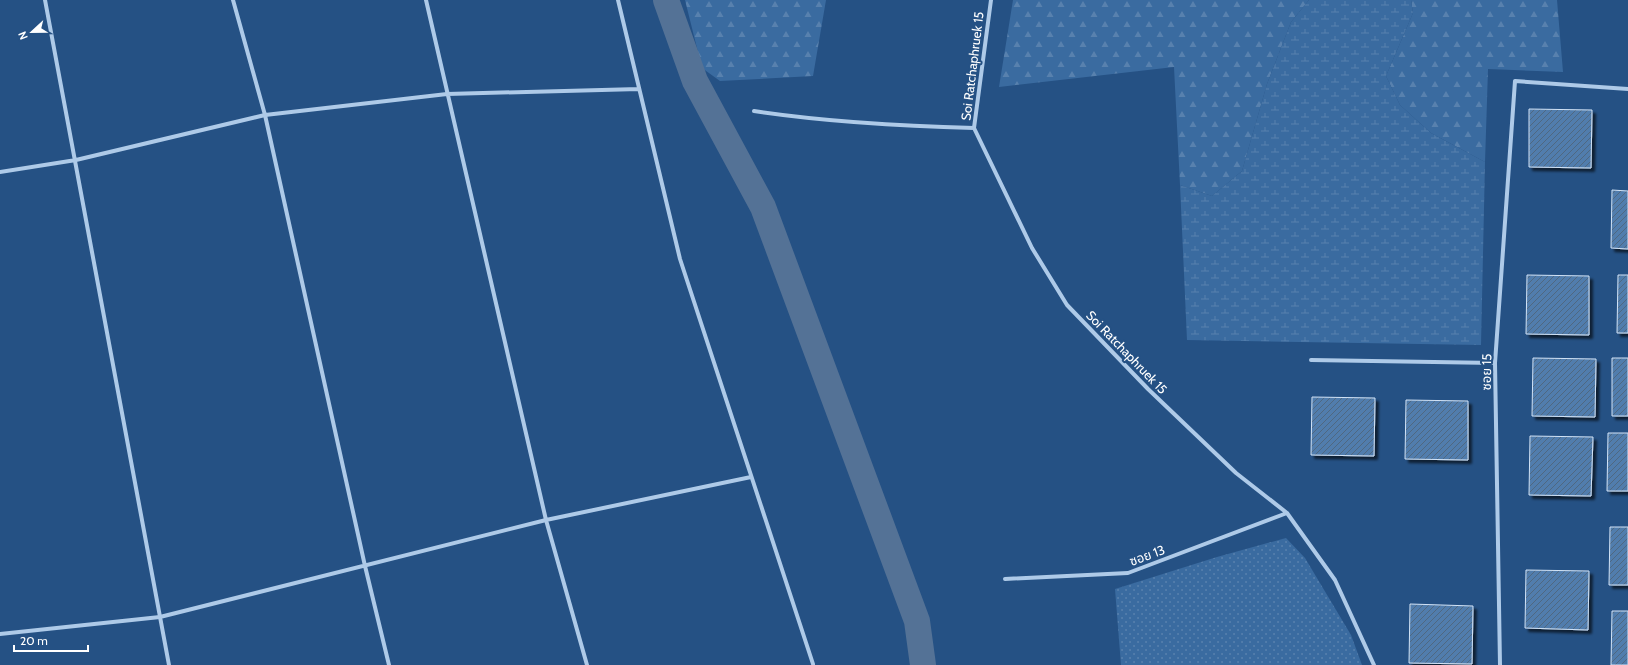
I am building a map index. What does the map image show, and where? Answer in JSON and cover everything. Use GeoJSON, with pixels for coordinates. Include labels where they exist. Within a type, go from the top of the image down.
{"type":"FeatureCollection","features":[{"type":"Feature","properties":{"kind":"street"},"geometry":{"type":"LineString","coordinates":[[45,0],[169,665]]}},
{"type":"Feature","properties":{"kind":"street"},"geometry":{"type":"LineString","coordinates":[[232,0],[265,116],[365,566],[389,665]]}},
{"type":"Feature","properties":{"kind":"street"},"geometry":{"type":"LineString","coordinates":[[426,0],[546,520],[587,665]]}},
{"type":"Feature","properties":{"kind":"street"},"geometry":{"type":"LineString","coordinates":[[618,0],[680,259],[813,664]]}},
{"type":"Feature","properties":{"kind":"street","name":"Soi Ratchaphruek 15"},"geometry":{"type":"LineString","coordinates":[[991,0],[974,128],[1032,248],[1067,305],[1148,389],[1236,473],[1287,513],[1335,580],[1374,665]]}},
{"type":"Feature","properties":{"kind":"street","name":"ซอย 15"},"geometry":{"type":"LineString","coordinates":[[1500,665],[1495,363],[1515,81],[1628,89]]}},
{"type":"Feature","properties":{"kind":"street"},"geometry":{"type":"LineString","coordinates":[[0,172],[76,160],[265,116],[447,94],[639,89]]}},
{"type":"Feature","properties":{"kind":"street"},"geometry":{"type":"LineString","coordinates":[[754,111],[793,117],[881,125],[974,128]]}},
{"type":"Feature","properties":{"kind":"street"},"geometry":{"type":"LineString","coordinates":[[1311,360],[1495,363]]}},
{"type":"Feature","properties":{"kind":"street"},"geometry":{"type":"LineString","coordinates":[[0,634],[160,617],[546,520],[751,477]]}},
{"type":"Feature","properties":{"kind":"street","name":"ซอย 13"},"geometry":{"type":"LineString","coordinates":[[1005,579],[1128,573],[1287,513]]}},
{"type":"Feature","properties":{"kind":"green space"},"geometry":{"type":"Polygon","coordinates":[[[685,0],[826,0],[813,76],[720,81],[702,68],[685,0]]]}},
{"type":"Feature","properties":{"kind":"green space"},"geometry":{"type":"Polygon","coordinates":[[[1013,0],[1309,0],[1291,22],[1267,84],[1242,171],[1212,196],[1180,185],[1174,67],[999,87],[1013,0]]]}},
{"type":"Feature","properties":{"kind":"green space"},"geometry":{"type":"Polygon","coordinates":[[[1309,0],[1411,0],[1413,13],[1386,76],[1400,105],[1431,133],[1485,162],[1481,345],[1187,340],[1180,185],[1212,196],[1242,171],[1267,84],[1291,22],[1309,0]]]}},
{"type":"Feature","properties":{"kind":"green space"},"geometry":{"type":"Polygon","coordinates":[[[1411,0],[1557,0],[1563,72],[1488,69],[1485,162],[1431,133],[1400,105],[1386,76],[1413,13],[1411,0]]]}},
{"type":"Feature","properties":{"kind":"green space"},"geometry":{"type":"Polygon","coordinates":[[[1286,538],[1305,558],[1351,635],[1362,665],[1121,665],[1115,589],[1217,557],[1286,538]]]}},
{"type":"Feature","properties":{"kind":"building"},"geometry":{"type":"Polygon","coordinates":[[[1529,109],[1592,110],[1591,168],[1529,167],[1529,109]]]}},
{"type":"Feature","properties":{"kind":"building"},"geometry":{"type":"Polygon","coordinates":[[[1612,190],[1628,191],[1628,249],[1611,248],[1612,190]]]}},
{"type":"Feature","properties":{"kind":"building"},"geometry":{"type":"Polygon","coordinates":[[[1527,275],[1589,276],[1589,335],[1526,334],[1527,275]]]}},
{"type":"Feature","properties":{"kind":"building"},"geometry":{"type":"Polygon","coordinates":[[[1618,275],[1628,275],[1628,333],[1617,333],[1618,275]]]}},
{"type":"Feature","properties":{"kind":"building"},"geometry":{"type":"Polygon","coordinates":[[[1533,358],[1596,359],[1595,417],[1532,416],[1533,358]]]}},
{"type":"Feature","properties":{"kind":"building"},"geometry":{"type":"Polygon","coordinates":[[[1612,358],[1628,358],[1628,416],[1612,416],[1612,358]]]}},
{"type":"Feature","properties":{"kind":"building"},"geometry":{"type":"Polygon","coordinates":[[[1312,397],[1375,398],[1374,456],[1311,455],[1312,397]]]}},
{"type":"Feature","properties":{"kind":"building"},"geometry":{"type":"Polygon","coordinates":[[[1406,400],[1468,401],[1468,460],[1405,459],[1406,400]]]}},
{"type":"Feature","properties":{"kind":"building"},"geometry":{"type":"Polygon","coordinates":[[[1608,433],[1628,433],[1628,491],[1607,491],[1608,433]]]}},
{"type":"Feature","properties":{"kind":"building"},"geometry":{"type":"Polygon","coordinates":[[[1530,436],[1593,437],[1591,496],[1529,495],[1530,436]]]}},
{"type":"Feature","properties":{"kind":"building"},"geometry":{"type":"Polygon","coordinates":[[[1610,527],[1628,527],[1628,585],[1609,585],[1610,527]]]}},
{"type":"Feature","properties":{"kind":"building"},"geometry":{"type":"Polygon","coordinates":[[[1526,570],[1589,571],[1588,630],[1525,628],[1526,570]]]}},
{"type":"Feature","properties":{"kind":"building"},"geometry":{"type":"Polygon","coordinates":[[[1410,604],[1473,606],[1472,664],[1409,663],[1410,604]]]}},
{"type":"Feature","properties":{"kind":"building"},"geometry":{"type":"Polygon","coordinates":[[[1612,611],[1628,611],[1628,665],[1611,665],[1612,611]]]}},
{"type":"Feature","properties":{"kind":"waterway"},"geometry":{"type":"LineString","coordinates":[[666,0],[695,81],[763,207],[917,621],[923,665]]}}]}
